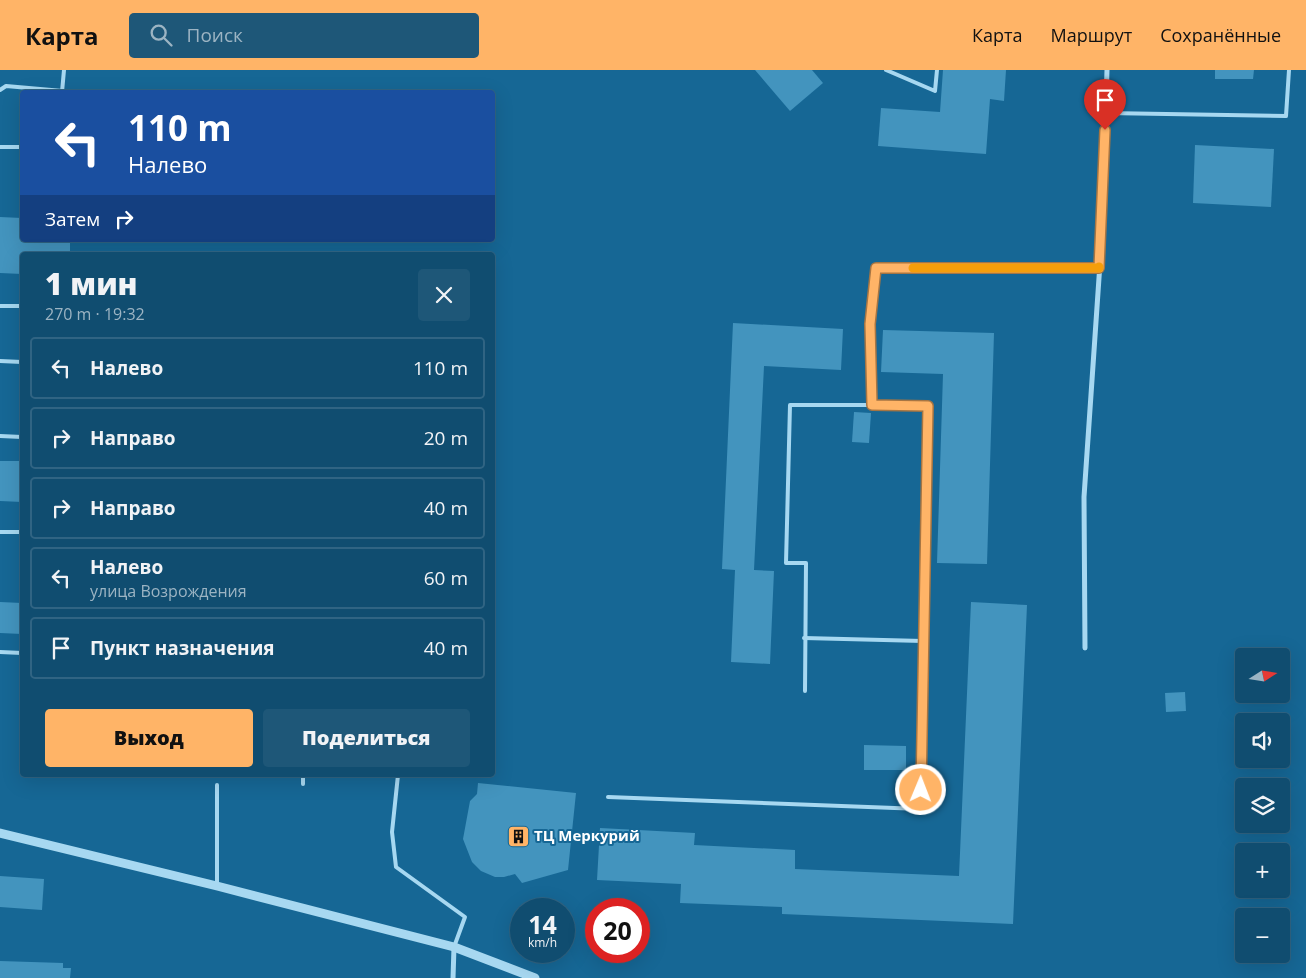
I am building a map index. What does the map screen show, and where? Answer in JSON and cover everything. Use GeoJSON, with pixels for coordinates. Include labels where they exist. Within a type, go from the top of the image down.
{"type":"FeatureCollection","features":[{"type":"Feature","properties":{"kind":"street"},"geometry":{"type":"LineString","coordinates":[[1085,648],[1084,497],[1099,268],[1107,70]]}},
{"type":"Feature","properties":{"kind":"street"},"geometry":{"type":"LineString","coordinates":[[0,833],[217,886],[454,948],[535,978]]}},
{"type":"Feature","properties":{"kind":"street"},"geometry":{"type":"LineString","coordinates":[[452,978],[454,948]]}},
{"type":"Feature","properties":{"kind":"lane"},"geometry":{"type":"LineString","coordinates":[[63,90],[64,70]]}},
{"type":"Feature","properties":{"kind":"lane"},"geometry":{"type":"LineString","coordinates":[[886,70],[935,91],[937,70]]}},
{"type":"Feature","properties":{"kind":"lane"},"geometry":{"type":"LineString","coordinates":[[1106,113],[1286,116],[1289,70]]}},
{"type":"Feature","properties":{"kind":"lane"},"geometry":{"type":"LineString","coordinates":[[0,90],[6,86],[44,90]]}},
{"type":"Feature","properties":{"kind":"lane"},"geometry":{"type":"LineString","coordinates":[[0,147],[20,147]]}},
{"type":"Feature","properties":{"kind":"lane"},"geometry":{"type":"LineString","coordinates":[[872,405],[870,324],[876,268],[1099,268]]}},
{"type":"Feature","properties":{"kind":"lane"},"geometry":{"type":"LineString","coordinates":[[0,306],[20,306]]}},
{"type":"Feature","properties":{"kind":"lane"},"geometry":{"type":"LineString","coordinates":[[0,361],[20,362]]}},
{"type":"Feature","properties":{"kind":"lane"},"geometry":{"type":"LineString","coordinates":[[608,797],[921,809],[928,406],[790,405],[786,563],[806,563],[805,691]]}},
{"type":"Feature","properties":{"kind":"lane"},"geometry":{"type":"LineString","coordinates":[[0,436],[20,437]]}},
{"type":"Feature","properties":{"kind":"lane"},"geometry":{"type":"LineString","coordinates":[[0,532],[20,532]]}},
{"type":"Feature","properties":{"kind":"lane"},"geometry":{"type":"LineString","coordinates":[[804,638],[923,641]]}},
{"type":"Feature","properties":{"kind":"lane"},"geometry":{"type":"LineString","coordinates":[[0,652],[20,653]]}},
{"type":"Feature","properties":{"kind":"lane"},"geometry":{"type":"LineString","coordinates":[[303,777],[303,784]]}},
{"type":"Feature","properties":{"kind":"lane"},"geometry":{"type":"LineString","coordinates":[[398,777],[392,832],[396,867],[465,917],[454,948]]}},
{"type":"Feature","properties":{"kind":"lane"},"geometry":{"type":"LineString","coordinates":[[217,784],[217,886]]}},
{"type":"Feature","properties":{"kind":"building"},"geometry":{"type":"Polygon","coordinates":[[[755,70],[812,70],[823,83],[790,111],[755,70]]]}},
{"type":"Feature","properties":{"kind":"building"},"geometry":{"type":"Polygon","coordinates":[[[943,70],[1006,70],[1004,101],[990,99],[986,154],[878,146],[881,108],[940,112],[943,70]]]}},
{"type":"Feature","properties":{"kind":"building"},"geometry":{"type":"Polygon","coordinates":[[[1215,70],[1254,70],[1253,79],[1215,79],[1215,70]]]}},
{"type":"Feature","properties":{"kind":"building"},"geometry":{"type":"Polygon","coordinates":[[[1195,145],[1274,149],[1271,207],[1193,203],[1195,145]]]}},
{"type":"Feature","properties":{"kind":"building"},"geometry":{"type":"Polygon","coordinates":[[[0,217],[20,218],[20,242],[70,242],[70,252],[20,252],[20,274],[0,273],[0,217]]]}},
{"type":"Feature","properties":{"kind":"building"},"geometry":{"type":"Polygon","coordinates":[[[733,323],[843,329],[841,370],[764,366],[754,570],[774,571],[770,664],[731,662],[735,570],[722,569],[733,323]]]}},
{"type":"Feature","properties":{"kind":"building"},"geometry":{"type":"Polygon","coordinates":[[[883,330],[994,333],[987,564],[937,563],[943,374],[881,372],[883,330]]]}},
{"type":"Feature","properties":{"kind":"building"},"geometry":{"type":"Polygon","coordinates":[[[854,412],[871,413],[869,443],[852,442],[854,412]]]}},
{"type":"Feature","properties":{"kind":"building"},"geometry":{"type":"Polygon","coordinates":[[[0,461],[20,461],[20,502],[0,501],[0,461]]]}},
{"type":"Feature","properties":{"kind":"building"},"geometry":{"type":"Polygon","coordinates":[[[0,602],[20,603],[20,634],[0,633],[0,602]]]}},
{"type":"Feature","properties":{"kind":"building"},"geometry":{"type":"Polygon","coordinates":[[[971,602],[1027,605],[1013,924],[782,914],[782,907],[680,903],[681,884],[597,880],[600,828],[695,833],[694,845],[795,850],[795,869],[959,876],[971,602]]]}},
{"type":"Feature","properties":{"kind":"building"},"geometry":{"type":"Polygon","coordinates":[[[1185,692],[1186,711],[1166,712],[1165,693],[1185,692]]]}},
{"type":"Feature","properties":{"kind":"building"},"geometry":{"type":"Polygon","coordinates":[[[864,745],[906,746],[906,770],[864,770],[864,745]]]}},
{"type":"Feature","properties":{"kind":"building","name":"ТЦ Меркурий"},"geometry":{"type":"Polygon","coordinates":[[[478,783],[576,793],[568,870],[522,883],[515,874],[495,877],[481,871],[472,862],[463,839],[470,801],[477,794],[478,783]]]}},
{"type":"Feature","properties":{"kind":"building"},"geometry":{"type":"Polygon","coordinates":[[[0,876],[44,879],[42,910],[0,907],[0,876]]]}},
{"type":"Feature","properties":{"kind":"building"},"geometry":{"type":"Polygon","coordinates":[[[0,961],[63,963],[63,968],[71,968],[70,978],[0,978],[0,961]]]}},
{"type":"Feature","properties":{"kind":"slow traffic"},"geometry":{"type":"LineString","coordinates":[[913,268],[1099,267]]}},
{"type":"Feature","properties":{"kind":"place","name":"ТЦ Меркурий"},"geometry":{"type":"Point","coordinates":[518,836]}},
{"type":"Feature","properties":{"kind":"route"},"geometry":{"type":"LineString","coordinates":[[921,790],[928,406],[872,405],[870,324],[876,268],[1099,268],[1102,234],[1105,130]]}}]}
